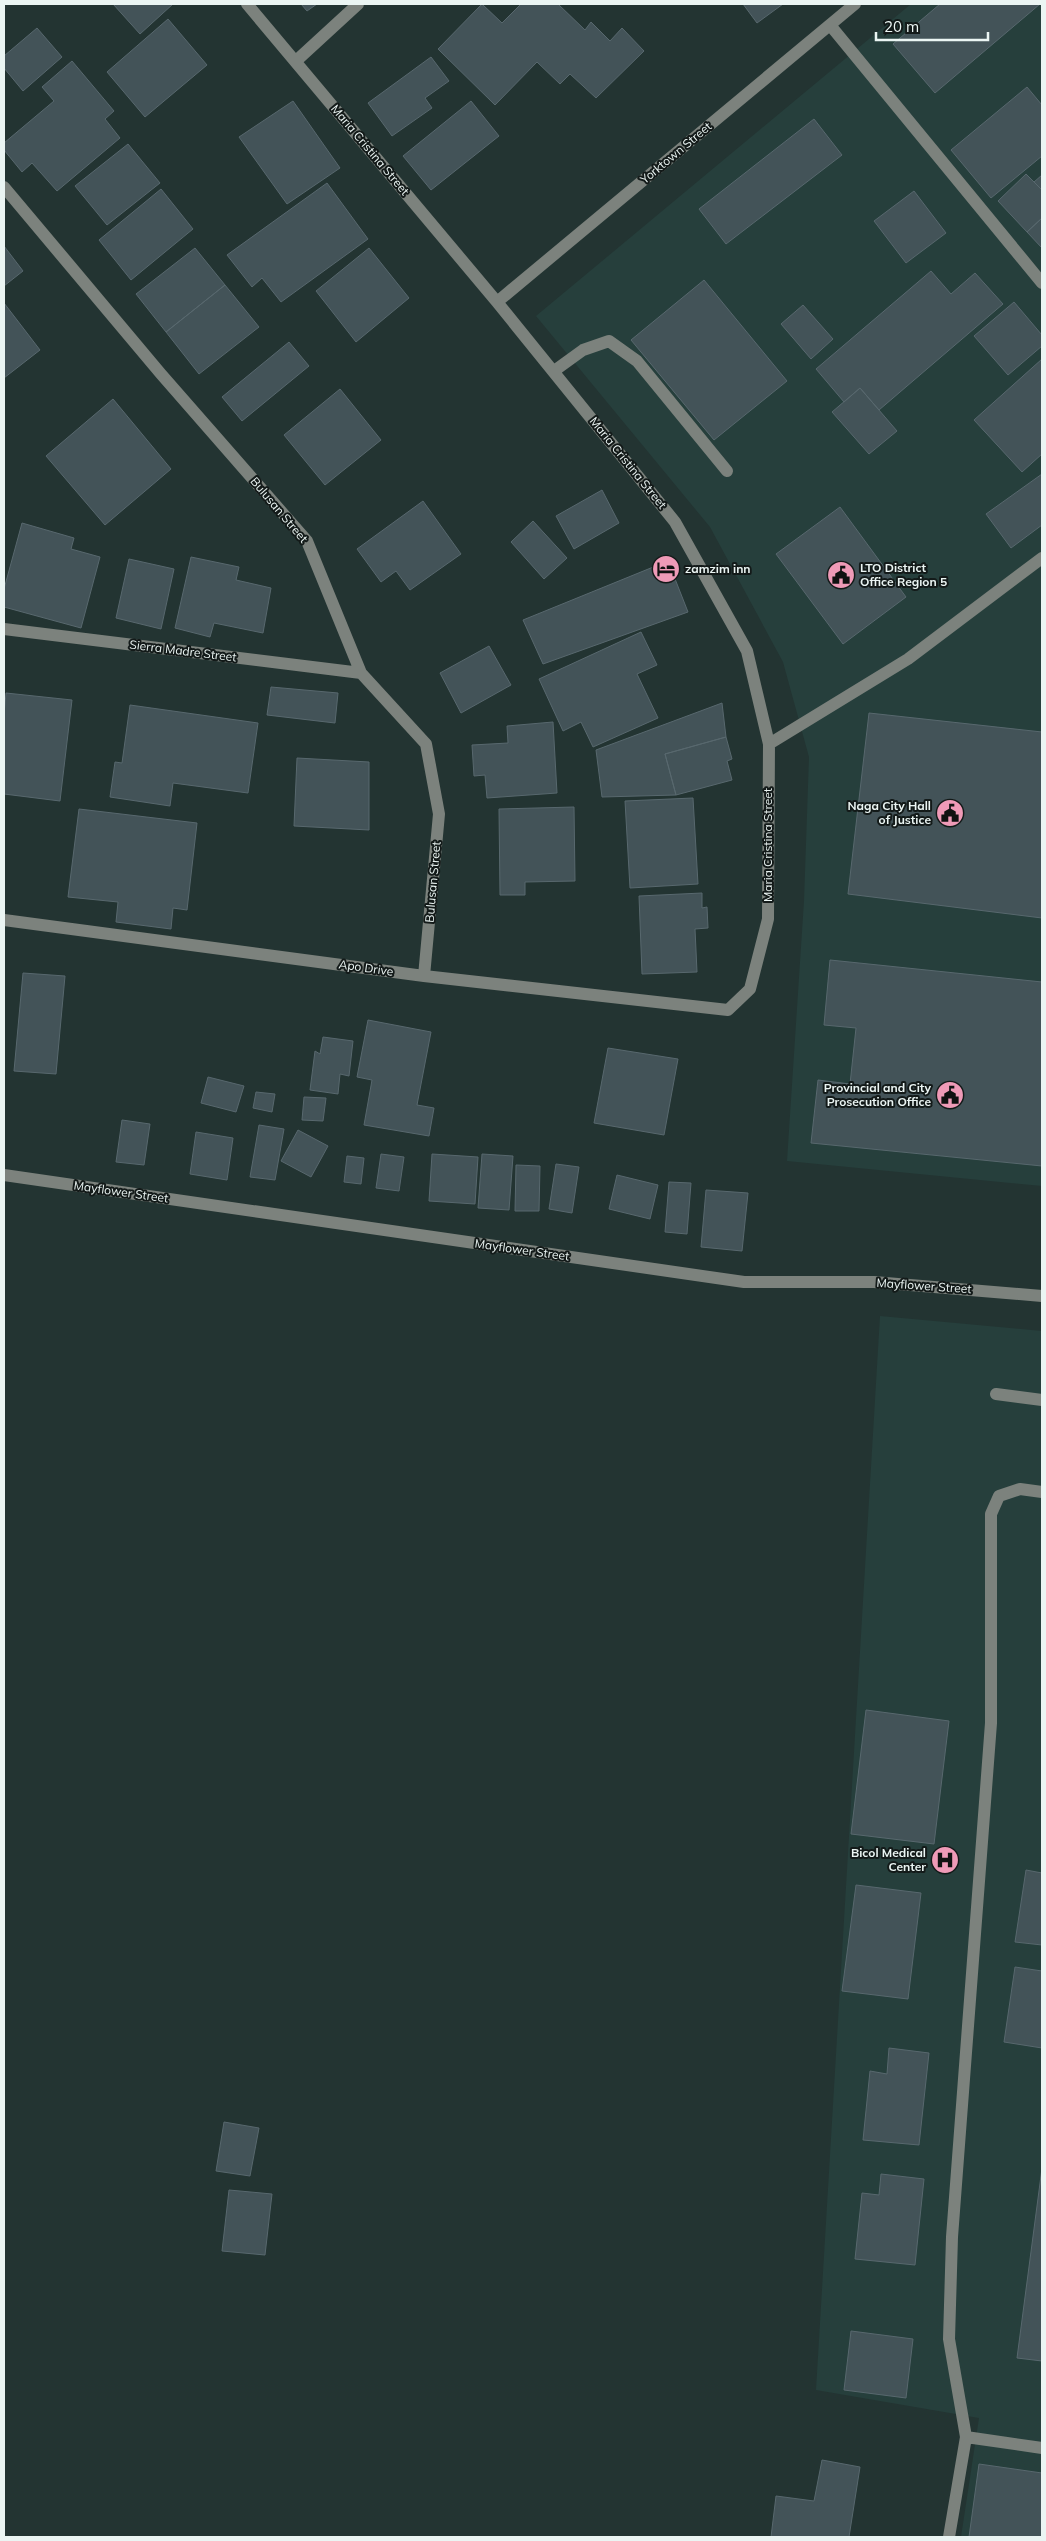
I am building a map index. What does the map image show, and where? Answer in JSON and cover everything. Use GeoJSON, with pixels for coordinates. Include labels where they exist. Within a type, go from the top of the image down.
{"type":"FeatureCollection","features":[{"type":"Feature","properties":{"kind":"street","name":"Maria Cristina Street"},"geometry":{"type":"LineString","coordinates":[[247,4],[497,302],[675,522],[747,651],[769,744],[768,919],[750,989],[728,1010]]}},
{"type":"Feature","properties":{"kind":"street"},"geometry":{"type":"LineString","coordinates":[[296,61],[358,4]]}},
{"type":"Feature","properties":{"kind":"street","name":"Yorktown Street"},"geometry":{"type":"LineString","coordinates":[[497,302],[855,4]]}},
{"type":"Feature","properties":{"kind":"street"},"geometry":{"type":"LineString","coordinates":[[830,25],[1042,283]]}},
{"type":"Feature","properties":{"kind":"street","name":"Bulusan Street"},"geometry":{"type":"LineString","coordinates":[[4,187],[160,374],[307,541],[361,673],[426,744],[439,814],[424,976]]}},
{"type":"Feature","properties":{"kind":"street"},"geometry":{"type":"LineString","coordinates":[[554,371],[583,350],[609,341],[638,361],[727,471]]}},
{"type":"Feature","properties":{"kind":"street"},"geometry":{"type":"LineString","coordinates":[[769,744],[908,659],[1040,565]]}},
{"type":"Feature","properties":{"kind":"street","name":"Sierra Madre Street"},"geometry":{"type":"LineString","coordinates":[[4,629],[361,673]]}},
{"type":"Feature","properties":{"kind":"street","name":"Apo Drive"},"geometry":{"type":"LineString","coordinates":[[4,920],[424,976],[728,1010]]}},
{"type":"Feature","properties":{"kind":"street","name":"Mayflower Street"},"geometry":{"type":"LineString","coordinates":[[4,1176],[744,1282],[874,1282],[1042,1296]]}},
{"type":"Feature","properties":{"kind":"street"},"geometry":{"type":"LineString","coordinates":[[996,1394],[1042,1400]]}},
{"type":"Feature","properties":{"kind":"street"},"geometry":{"type":"LineString","coordinates":[[949,2537],[966,2437],[949,2339],[952,2237],[991,1723],[991,1514],[999,1496],[1020,1489],[1042,1492]]}},
{"type":"Feature","properties":{"kind":"street"},"geometry":{"type":"LineString","coordinates":[[966,2437],[1042,2448]]}},
{"type":"Feature","properties":{"kind":"shaded area"},"geometry":{"type":"Polygon","coordinates":[[[911,4],[1042,4],[1042,1186],[787,1161],[804,901],[809,757],[783,662],[710,527],[536,316],[911,4]]]}},
{"type":"Feature","properties":{"kind":"shaded area","name":"Bicol Medical Center"},"geometry":{"type":"Polygon","coordinates":[[[880,1316],[1042,1331],[1042,2537],[961,2537],[979,2418],[816,2390],[880,1316]]]}},
{"type":"Feature","properties":{"kind":"building"},"geometry":{"type":"Polygon","coordinates":[[[113,4],[173,4],[140,34],[113,4]]]}},
{"type":"Feature","properties":{"kind":"building"},"geometry":{"type":"Polygon","coordinates":[[[301,4],[317,4],[307,11],[301,4]]]}},
{"type":"Feature","properties":{"kind":"building"},"geometry":{"type":"Polygon","coordinates":[[[482,4],[502,23],[521,4],[558,4],[585,30],[591,22],[610,41],[622,28],[644,51],[596,98],[570,74],[560,84],[537,62],[495,105],[438,49],[482,4]]]}},
{"type":"Feature","properties":{"kind":"building"},"geometry":{"type":"Polygon","coordinates":[[[743,4],[783,4],[757,23],[743,4]]]}},
{"type":"Feature","properties":{"kind":"building"},"geometry":{"type":"Polygon","coordinates":[[[940,4],[1040,4],[935,93],[893,44],[940,4]]]}},
{"type":"Feature","properties":{"kind":"building"},"geometry":{"type":"Polygon","coordinates":[[[168,19],[207,65],[145,117],[107,72],[168,19]]]}},
{"type":"Feature","properties":{"kind":"building"},"geometry":{"type":"Polygon","coordinates":[[[37,28],[62,57],[23,91],[4,68],[4,56],[37,28]]]}},
{"type":"Feature","properties":{"kind":"building"},"geometry":{"type":"Polygon","coordinates":[[[431,57],[449,81],[425,98],[432,108],[392,136],[368,103],[431,57]]]}},
{"type":"Feature","properties":{"kind":"building"},"geometry":{"type":"Polygon","coordinates":[[[72,61],[114,111],[105,119],[120,138],[57,191],[32,163],[22,172],[4,150],[4,143],[54,101],[42,87],[72,61]]]}},
{"type":"Feature","properties":{"kind":"building"},"geometry":{"type":"Polygon","coordinates":[[[1027,87],[1042,105],[1042,156],[991,198],[951,150],[1027,87]]]}},
{"type":"Feature","properties":{"kind":"building"},"geometry":{"type":"Polygon","coordinates":[[[293,101],[340,168],[287,204],[239,137],[293,101]]]}},
{"type":"Feature","properties":{"kind":"building"},"geometry":{"type":"Polygon","coordinates":[[[471,101],[499,136],[431,190],[403,156],[471,101]]]}},
{"type":"Feature","properties":{"kind":"building"},"geometry":{"type":"Polygon","coordinates":[[[814,119],[842,155],[726,244],[699,209],[814,119]]]}},
{"type":"Feature","properties":{"kind":"building"},"geometry":{"type":"Polygon","coordinates":[[[128,144],[160,183],[107,225],[75,186],[128,144]]]}},
{"type":"Feature","properties":{"kind":"building"},"geometry":{"type":"Polygon","coordinates":[[[1026,174],[1042,190],[1042,218],[1027,232],[998,201],[1026,174]]]}},
{"type":"Feature","properties":{"kind":"building"},"geometry":{"type":"Polygon","coordinates":[[[1042,175],[1042,190],[1034,182],[1042,175]]]}},
{"type":"Feature","properties":{"kind":"building"},"geometry":{"type":"Polygon","coordinates":[[[327,183],[368,239],[281,302],[262,278],[252,287],[227,255],[327,183]]]}},
{"type":"Feature","properties":{"kind":"building"},"geometry":{"type":"Polygon","coordinates":[[[161,189],[193,229],[131,280],[99,240],[161,189]]]}},
{"type":"Feature","properties":{"kind":"building"},"geometry":{"type":"Polygon","coordinates":[[[914,191],[946,233],[906,263],[874,221],[914,191]]]}},
{"type":"Feature","properties":{"kind":"building"},"geometry":{"type":"Polygon","coordinates":[[[1042,218],[1042,248],[1027,232],[1042,218]]]}},
{"type":"Feature","properties":{"kind":"building"},"geometry":{"type":"Polygon","coordinates":[[[4,246],[23,271],[4,286],[4,246]]]}},
{"type":"Feature","properties":{"kind":"building"},"geometry":{"type":"Polygon","coordinates":[[[195,248],[225,285],[166,332],[136,294],[195,248]]]}},
{"type":"Feature","properties":{"kind":"building"},"geometry":{"type":"Polygon","coordinates":[[[369,248],[409,298],[356,342],[316,291],[369,248]]]}},
{"type":"Feature","properties":{"kind":"building"},"geometry":{"type":"Polygon","coordinates":[[[931,271],[951,294],[975,273],[1003,304],[879,410],[860,388],[844,402],[816,369],[931,271]]]}},
{"type":"Feature","properties":{"kind":"building"},"geometry":{"type":"Polygon","coordinates":[[[704,280],[787,381],[714,440],[631,340],[704,280]]]}},
{"type":"Feature","properties":{"kind":"building"},"geometry":{"type":"Polygon","coordinates":[[[225,285],[259,327],[199,374],[166,332],[225,285]]]}},
{"type":"Feature","properties":{"kind":"building"},"geometry":{"type":"Polygon","coordinates":[[[1014,302],[1042,335],[1042,346],[1008,375],[974,336],[1014,302]]]}},
{"type":"Feature","properties":{"kind":"building"},"geometry":{"type":"Polygon","coordinates":[[[4,303],[40,350],[4,378],[4,303]]]}},
{"type":"Feature","properties":{"kind":"building"},"geometry":{"type":"Polygon","coordinates":[[[803,305],[833,339],[811,359],[781,324],[803,305]]]}},
{"type":"Feature","properties":{"kind":"building"},"geometry":{"type":"Polygon","coordinates":[[[289,342],[309,366],[242,421],[222,397],[289,342]]]}},
{"type":"Feature","properties":{"kind":"building"},"geometry":{"type":"Polygon","coordinates":[[[1042,359],[1042,454],[1022,472],[974,420],[1042,359]]]}},
{"type":"Feature","properties":{"kind":"building"},"geometry":{"type":"Polygon","coordinates":[[[860,388],[897,431],[869,454],[832,412],[860,388]]]}},
{"type":"Feature","properties":{"kind":"building"},"geometry":{"type":"Polygon","coordinates":[[[340,389],[381,440],[325,485],[284,435],[340,389]]]}},
{"type":"Feature","properties":{"kind":"building"},"geometry":{"type":"Polygon","coordinates":[[[113,399],[171,469],[105,525],[46,456],[113,399]]]}},
{"type":"Feature","properties":{"kind":"building"},"geometry":{"type":"Polygon","coordinates":[[[1042,474],[1042,525],[1011,548],[986,514],[1042,474]]]}},
{"type":"Feature","properties":{"kind":"building"},"geometry":{"type":"Polygon","coordinates":[[[602,490],[619,523],[574,549],[556,516],[602,490]]]}},
{"type":"Feature","properties":{"kind":"building"},"geometry":{"type":"Polygon","coordinates":[[[423,501],[461,554],[410,590],[396,571],[381,582],[357,549],[423,501]]]}},
{"type":"Feature","properties":{"kind":"building","name":"LTO District Office Region 5"},"geometry":{"type":"Polygon","coordinates":[[[840,507],[906,597],[843,644],[776,554],[840,507]]]}},
{"type":"Feature","properties":{"kind":"building"},"geometry":{"type":"Polygon","coordinates":[[[533,521],[567,558],[544,579],[511,542],[533,521]]]}},
{"type":"Feature","properties":{"kind":"building"},"geometry":{"type":"Polygon","coordinates":[[[22,523],[74,538],[71,549],[100,557],[81,628],[4,607],[4,589],[22,523]]]}},
{"type":"Feature","properties":{"kind":"building"},"geometry":{"type":"Polygon","coordinates":[[[191,557],[239,567],[236,580],[271,588],[263,633],[214,623],[210,637],[175,628],[191,557]]]}},
{"type":"Feature","properties":{"kind":"building"},"geometry":{"type":"Polygon","coordinates":[[[129,559],[174,569],[161,629],[116,618],[129,559]]]}},
{"type":"Feature","properties":{"kind":"building"},"geometry":{"type":"Polygon","coordinates":[[[668,561],[688,612],[543,664],[523,620],[668,561]]]}},
{"type":"Feature","properties":{"kind":"building"},"geometry":{"type":"Polygon","coordinates":[[[641,632],[657,665],[637,674],[658,718],[593,747],[581,722],[563,731],[539,679],[641,632]]]}},
{"type":"Feature","properties":{"kind":"building"},"geometry":{"type":"Polygon","coordinates":[[[489,646],[511,685],[461,713],[440,673],[489,646]]]}},
{"type":"Feature","properties":{"kind":"building"},"geometry":{"type":"Polygon","coordinates":[[[271,687],[338,693],[335,723],[267,715],[271,687]]]}},
{"type":"Feature","properties":{"kind":"building"},"geometry":{"type":"Polygon","coordinates":[[[6,693],[72,700],[60,801],[4,794],[4,715],[6,693]]]}},
{"type":"Feature","properties":{"kind":"building"},"geometry":{"type":"Polygon","coordinates":[[[722,703],[726,737],[665,754],[676,795],[602,797],[596,750],[722,703]]]}},
{"type":"Feature","properties":{"kind":"building"},"geometry":{"type":"Polygon","coordinates":[[[130,705],[258,723],[248,793],[173,783],[170,806],[110,797],[115,762],[122,763],[130,705]]]}},
{"type":"Feature","properties":{"kind":"building","name":"Naga City Hall of Justice"},"geometry":{"type":"Polygon","coordinates":[[[869,713],[1042,732],[1042,918],[848,894],[869,713]]]}},
{"type":"Feature","properties":{"kind":"building"},"geometry":{"type":"Polygon","coordinates":[[[553,722],[557,793],[487,798],[485,775],[474,776],[472,745],[508,743],[507,726],[553,722]]]}},
{"type":"Feature","properties":{"kind":"building"},"geometry":{"type":"Polygon","coordinates":[[[726,737],[732,759],[727,761],[732,780],[676,795],[665,754],[726,737]]]}},
{"type":"Feature","properties":{"kind":"building"},"geometry":{"type":"Polygon","coordinates":[[[297,758],[369,762],[369,830],[294,826],[297,758]]]}},
{"type":"Feature","properties":{"kind":"building"},"geometry":{"type":"Polygon","coordinates":[[[693,798],[698,884],[630,888],[625,801],[693,798]]]}},
{"type":"Feature","properties":{"kind":"building"},"geometry":{"type":"Polygon","coordinates":[[[574,807],[575,881],[525,882],[525,895],[500,895],[499,809],[574,807]]]}},
{"type":"Feature","properties":{"kind":"building"},"geometry":{"type":"Polygon","coordinates":[[[79,809],[197,823],[187,910],[173,908],[171,929],[116,922],[118,902],[68,897],[79,809]]]}},
{"type":"Feature","properties":{"kind":"building"},"geometry":{"type":"Polygon","coordinates":[[[702,893],[702,908],[707,907],[708,928],[695,929],[697,972],[642,974],[639,896],[702,893]]]}},
{"type":"Feature","properties":{"kind":"building"},"geometry":{"type":"Polygon","coordinates":[[[830,960],[1042,982],[1042,1166],[811,1143],[818,1080],[850,1084],[856,1028],[824,1025],[830,960]]]}},
{"type":"Feature","properties":{"kind":"building"},"geometry":{"type":"Polygon","coordinates":[[[23,973],[65,976],[56,1074],[14,1071],[23,973]]]}},
{"type":"Feature","properties":{"kind":"building"},"geometry":{"type":"Polygon","coordinates":[[[368,1020],[431,1032],[417,1105],[434,1108],[429,1136],[364,1125],[372,1080],[357,1077],[368,1020]]]}},
{"type":"Feature","properties":{"kind":"building"},"geometry":{"type":"Polygon","coordinates":[[[323,1037],[353,1041],[349,1076],[340,1074],[338,1094],[310,1090],[315,1051],[320,1054],[323,1037]]]}},
{"type":"Feature","properties":{"kind":"building"},"geometry":{"type":"Polygon","coordinates":[[[608,1048],[678,1059],[664,1135],[594,1123],[608,1048]]]}},
{"type":"Feature","properties":{"kind":"building"},"geometry":{"type":"Polygon","coordinates":[[[208,1077],[244,1086],[236,1112],[201,1103],[208,1077]]]}},
{"type":"Feature","properties":{"kind":"building"},"geometry":{"type":"Polygon","coordinates":[[[256,1092],[275,1094],[272,1112],[253,1108],[256,1092]]]}},
{"type":"Feature","properties":{"kind":"building"},"geometry":{"type":"Polygon","coordinates":[[[304,1097],[326,1098],[323,1121],[302,1120],[304,1097]]]}},
{"type":"Feature","properties":{"kind":"building"},"geometry":{"type":"Polygon","coordinates":[[[122,1120],[150,1124],[144,1165],[116,1162],[122,1120]]]}},
{"type":"Feature","properties":{"kind":"building"},"geometry":{"type":"Polygon","coordinates":[[[259,1125],[284,1129],[275,1180],[250,1177],[259,1125]]]}},
{"type":"Feature","properties":{"kind":"building"},"geometry":{"type":"Polygon","coordinates":[[[298,1130],[328,1146],[311,1177],[281,1161],[298,1130]]]}},
{"type":"Feature","properties":{"kind":"building"},"geometry":{"type":"Polygon","coordinates":[[[196,1132],[233,1138],[227,1180],[190,1174],[196,1132]]]}},
{"type":"Feature","properties":{"kind":"building"},"geometry":{"type":"Polygon","coordinates":[[[381,1154],[404,1157],[399,1191],[376,1188],[381,1154]]]}},
{"type":"Feature","properties":{"kind":"building"},"geometry":{"type":"Polygon","coordinates":[[[432,1154],[478,1157],[475,1204],[429,1201],[432,1154]]]}},
{"type":"Feature","properties":{"kind":"building"},"geometry":{"type":"Polygon","coordinates":[[[482,1154],[513,1156],[509,1210],[478,1208],[482,1154]]]}},
{"type":"Feature","properties":{"kind":"building"},"geometry":{"type":"Polygon","coordinates":[[[347,1156],[364,1158],[361,1184],[344,1182],[347,1156]]]}},
{"type":"Feature","properties":{"kind":"building"},"geometry":{"type":"Polygon","coordinates":[[[556,1164],[579,1167],[572,1213],[549,1209],[556,1164]]]}},
{"type":"Feature","properties":{"kind":"building"},"geometry":{"type":"Polygon","coordinates":[[[516,1165],[540,1166],[539,1211],[515,1211],[516,1165]]]}},
{"type":"Feature","properties":{"kind":"building"},"geometry":{"type":"Polygon","coordinates":[[[617,1175],[658,1185],[650,1219],[609,1209],[617,1175]]]}},
{"type":"Feature","properties":{"kind":"building"},"geometry":{"type":"Polygon","coordinates":[[[669,1182],[691,1183],[687,1234],[665,1232],[669,1182]]]}},
{"type":"Feature","properties":{"kind":"building"},"geometry":{"type":"Polygon","coordinates":[[[706,1190],[748,1193],[742,1251],[701,1247],[706,1190]]]}},
{"type":"Feature","properties":{"kind":"building"},"geometry":{"type":"Polygon","coordinates":[[[866,1710],[949,1721],[934,1844],[851,1834],[866,1710]]]}},
{"type":"Feature","properties":{"kind":"building"},"geometry":{"type":"Polygon","coordinates":[[[1026,1870],[1042,1873],[1042,1945],[1015,1942],[1026,1870]]]}},
{"type":"Feature","properties":{"kind":"building"},"geometry":{"type":"Polygon","coordinates":[[[856,1885],[921,1893],[908,1999],[842,1991],[856,1885]]]}},
{"type":"Feature","properties":{"kind":"building"},"geometry":{"type":"Polygon","coordinates":[[[1015,1967],[1042,1971],[1042,2048],[1004,2042],[1015,1967]]]}},
{"type":"Feature","properties":{"kind":"building"},"geometry":{"type":"Polygon","coordinates":[[[889,2048],[929,2053],[919,2145],[863,2140],[870,2071],[887,2074],[889,2048]]]}},
{"type":"Feature","properties":{"kind":"building"},"geometry":{"type":"Polygon","coordinates":[[[224,2122],[259,2128],[250,2176],[216,2171],[224,2122]]]}},
{"type":"Feature","properties":{"kind":"building"},"geometry":{"type":"Polygon","coordinates":[[[1042,2168],[1042,2361],[1017,2358],[1042,2168]]]}},
{"type":"Feature","properties":{"kind":"building"},"geometry":{"type":"Polygon","coordinates":[[[881,2174],[924,2179],[915,2265],[855,2259],[862,2193],[879,2195],[881,2174]]]}},
{"type":"Feature","properties":{"kind":"building"},"geometry":{"type":"Polygon","coordinates":[[[229,2190],[272,2194],[265,2255],[222,2251],[229,2190]]]}},
{"type":"Feature","properties":{"kind":"building"},"geometry":{"type":"Polygon","coordinates":[[[851,2331],[913,2339],[906,2398],[844,2390],[851,2331]]]}},
{"type":"Feature","properties":{"kind":"building"},"geometry":{"type":"Polygon","coordinates":[[[822,2460],[860,2467],[849,2537],[771,2537],[776,2496],[814,2501],[822,2460]]]}},
{"type":"Feature","properties":{"kind":"building"},"geometry":{"type":"Polygon","coordinates":[[[979,2464],[1042,2473],[1042,2537],[969,2537],[979,2464]]]}},
{"type":"Feature","properties":{"kind":"place","name":"zamzim inn"},"geometry":{"type":"Point","coordinates":[666,569]}},
{"type":"Feature","properties":{"kind":"place","name":"LTO District Office Region 5"},"geometry":{"type":"Point","coordinates":[841,575]}},
{"type":"Feature","properties":{"kind":"place","name":"Naga City Hall of Justice"},"geometry":{"type":"Point","coordinates":[950,813]}},
{"type":"Feature","properties":{"kind":"place","name":"Provincial and City Prosecution Office"},"geometry":{"type":"Point","coordinates":[950,1095]}},
{"type":"Feature","properties":{"kind":"place","name":"Bicol Medical Center"},"geometry":{"type":"Point","coordinates":[945,1860]}}]}
